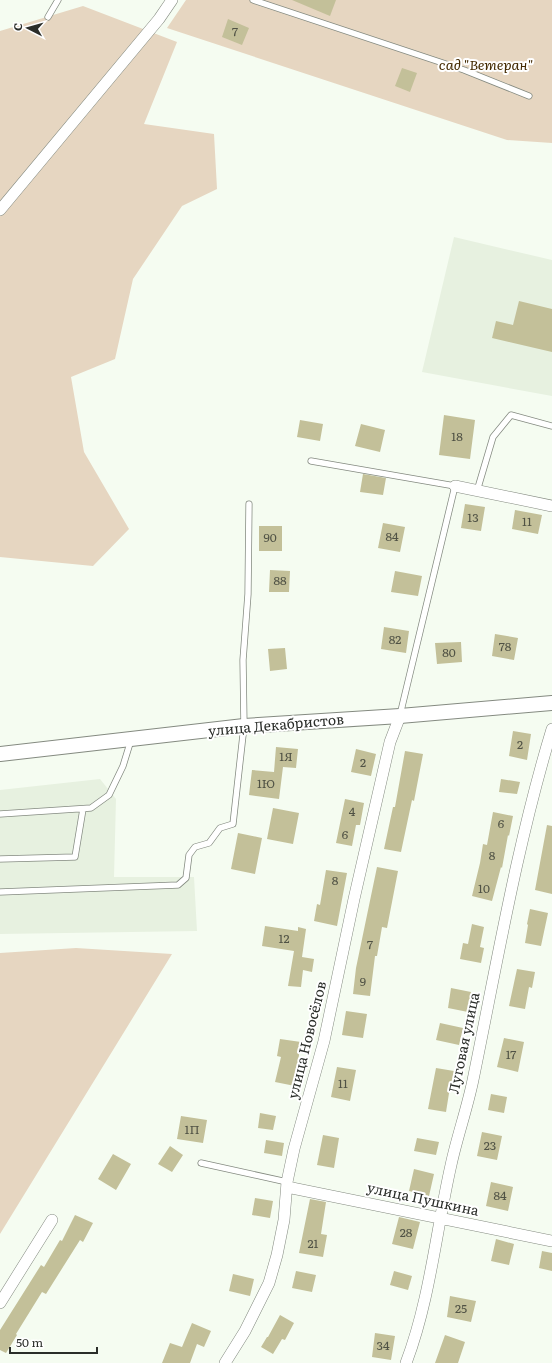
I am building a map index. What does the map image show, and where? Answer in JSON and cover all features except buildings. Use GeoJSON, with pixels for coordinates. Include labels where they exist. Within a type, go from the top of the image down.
{"type":"FeatureCollection","features":[{"type":"Feature","properties":{"kind":"street"},"geometry":{"type":"LineString","coordinates":[[0,210],[154,25],[172,0]]}},
{"type":"Feature","properties":{"kind":"street"},"geometry":{"type":"LineString","coordinates":[[455,486],[552,506]]}},
{"type":"Feature","properties":{"kind":"street","name":"улица Декабристов"},"geometry":{"type":"LineString","coordinates":[[0,754],[244,726],[400,716],[552,703]]}},
{"type":"Feature","properties":{"kind":"street","name":"улица Новосёлов"},"geometry":{"type":"LineString","coordinates":[[226,1363],[245,1331],[269,1283],[277,1255],[284,1220],[287,1184],[294,1149],[324,1041],[354,899],[390,742],[400,716]]}},
{"type":"Feature","properties":{"kind":"street","name":"Луговая улица"},"geometry":{"type":"LineString","coordinates":[[406,1363],[426,1294],[451,1165],[473,1082],[495,967],[537,779],[552,729]]}},
{"type":"Feature","properties":{"kind":"street","name":"улица Пушкина"},"geometry":{"type":"LineString","coordinates":[[287,1184],[552,1241]]}},
{"type":"Feature","properties":{"kind":"street"},"geometry":{"type":"LineString","coordinates":[[0,1303],[52,1220]]}},
{"type":"Feature","properties":{"kind":"lane"},"geometry":{"type":"LineString","coordinates":[[48,17],[58,0]]}},
{"type":"Feature","properties":{"kind":"lane"},"geometry":{"type":"LineString","coordinates":[[253,0],[464,70],[529,96]]}},
{"type":"Feature","properties":{"kind":"lane"},"geometry":{"type":"LineString","coordinates":[[477,491],[493,437],[511,415],[552,426]]}},
{"type":"Feature","properties":{"kind":"lane"},"geometry":{"type":"LineString","coordinates":[[311,461],[455,486],[400,716]]}},
{"type":"Feature","properties":{"kind":"lane"},"geometry":{"type":"LineString","coordinates":[[0,892],[178,885],[186,878],[189,854],[195,847],[209,843],[220,828],[233,824],[244,726],[243,660],[248,594],[249,504]]}},
{"type":"Feature","properties":{"kind":"lane"},"geometry":{"type":"LineString","coordinates":[[0,814],[91,808],[109,795],[123,766],[131,739]]}},
{"type":"Feature","properties":{"kind":"lane"},"geometry":{"type":"LineString","coordinates":[[0,859],[76,856],[83,809]]}},
{"type":"Feature","properties":{"kind":"lane"},"geometry":{"type":"LineString","coordinates":[[201,1163],[287,1184]]}},
{"type":"Feature","properties":{"kind":"shaded area"},"geometry":{"type":"Polygon","coordinates":[[[454,237],[552,260],[552,396],[422,372],[454,237]]]}},
{"type":"Feature","properties":{"kind":"shaded area"},"geometry":{"type":"Polygon","coordinates":[[[100,779],[116,799],[114,877],[194,877],[197,931],[0,934],[0,790],[100,779]]]}},
{"type":"Feature","properties":{"kind":"green space","name":"сад \"Ветеран\""},"geometry":{"type":"Polygon","coordinates":[[[186,0],[552,0],[552,143],[507,140],[167,28],[186,0]]]}},
{"type":"Feature","properties":{"kind":"green space"},"geometry":{"type":"Polygon","coordinates":[[[83,6],[177,42],[144,124],[214,134],[217,189],[182,206],[133,279],[115,359],[71,377],[84,452],[129,529],[93,566],[0,557],[0,31],[83,6]]]}},
{"type":"Feature","properties":{"kind":"green space"},"geometry":{"type":"Polygon","coordinates":[[[76,948],[172,954],[0,1234],[0,953],[76,948]]]}}]}
